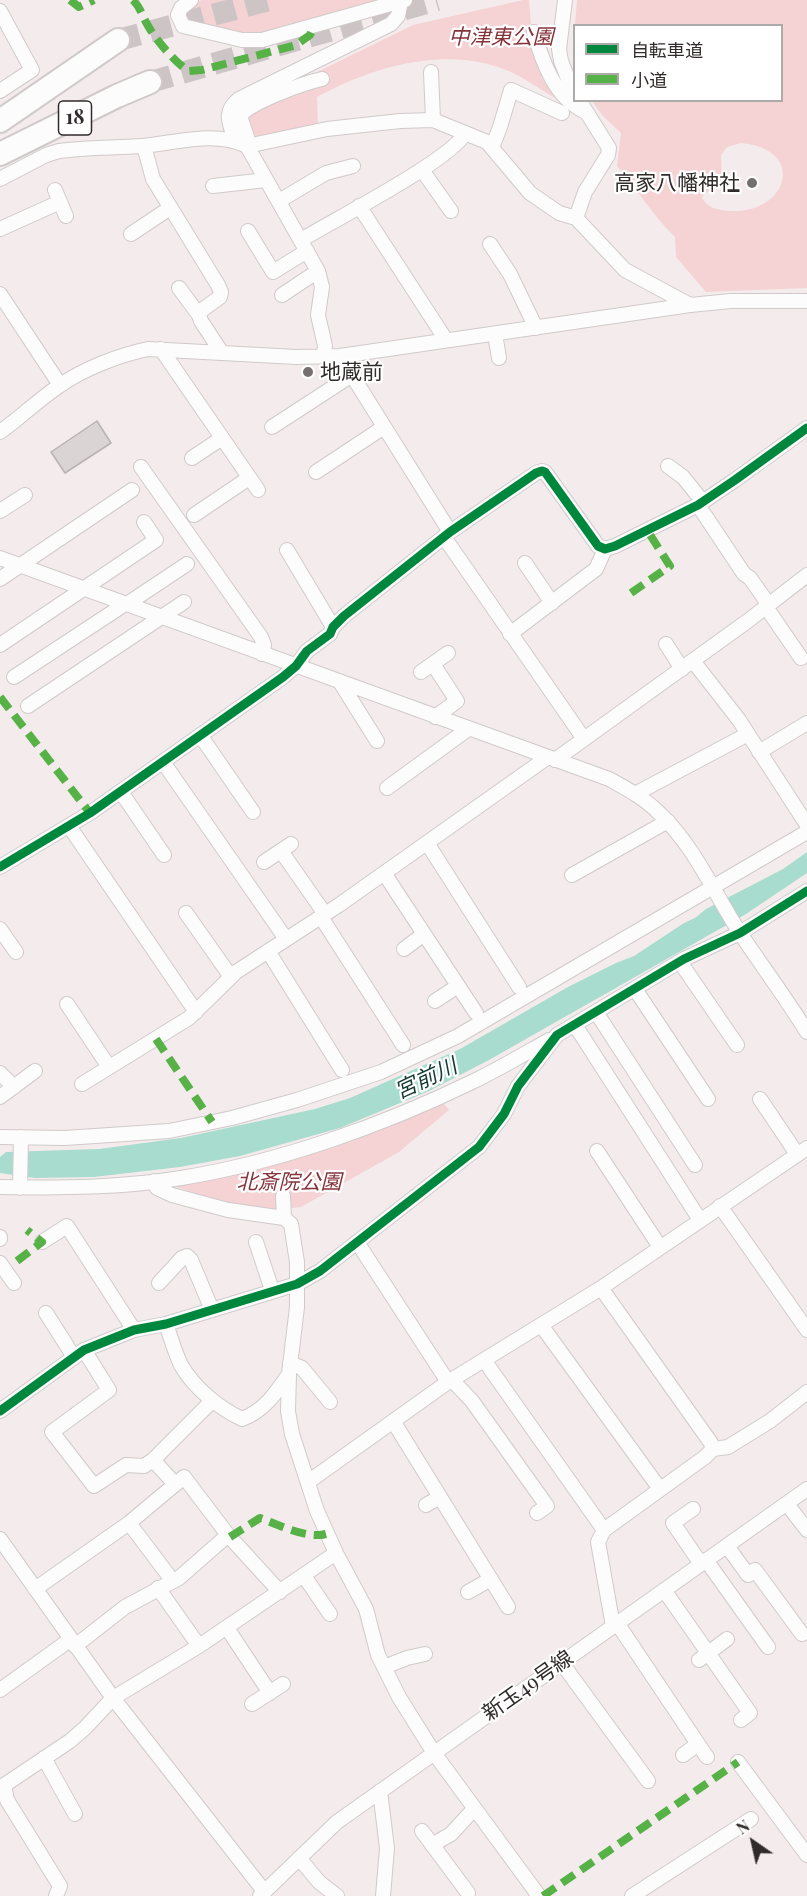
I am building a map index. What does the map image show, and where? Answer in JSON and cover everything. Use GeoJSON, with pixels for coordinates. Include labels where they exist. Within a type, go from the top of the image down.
{"type":"FeatureCollection","features":[{"type":"Feature","properties":{"kind":"main road","name":"18"},"geometry":{"type":"LineString","coordinates":[[0,121],[118,40]]}},
{"type":"Feature","properties":{"kind":"main road","name":"18"},"geometry":{"type":"LineString","coordinates":[[0,154],[150,82]]}},
{"type":"Feature","properties":{"kind":"street"},"geometry":{"type":"LineString","coordinates":[[191,0],[181,8],[178,15],[183,26],[242,40],[262,40],[403,1]]}},
{"type":"Feature","properties":{"kind":"street"},"geometry":{"type":"LineString","coordinates":[[565,0],[559,49],[563,67],[573,92]]}},
{"type":"Feature","properties":{"kind":"street"},"geometry":{"type":"LineString","coordinates":[[324,355],[325,346],[318,315],[322,287],[318,271],[279,201],[241,143],[228,111],[231,105],[239,99],[391,24],[398,16],[403,1]]}},
{"type":"Feature","properties":{"kind":"street"},"geometry":{"type":"LineString","coordinates":[[0,11],[32,70],[0,91]]}},
{"type":"Feature","properties":{"kind":"street"},"geometry":{"type":"LineString","coordinates":[[534,32],[546,68],[565,98],[572,105],[582,106],[609,148],[608,155],[589,183],[576,218]]}},
{"type":"Feature","properties":{"kind":"street"},"geometry":{"type":"LineString","coordinates":[[431,72],[433,120]]}},
{"type":"Feature","properties":{"kind":"street"},"geometry":{"type":"LineString","coordinates":[[241,143],[247,137],[240,116],[245,109],[308,82],[322,79]]}},
{"type":"Feature","properties":{"kind":"street"},"geometry":{"type":"LineString","coordinates":[[492,148],[511,90],[562,113]]}},
{"type":"Feature","properties":{"kind":"street"},"geometry":{"type":"LineString","coordinates":[[0,179],[46,154],[59,151],[144,146],[206,138],[241,143],[327,129],[433,120],[480,138],[492,148],[530,193],[559,213],[576,218],[626,270],[690,305]]}},
{"type":"Feature","properties":{"kind":"street"},"geometry":{"type":"LineString","coordinates":[[248,231],[273,272],[304,245],[359,206],[422,170],[453,148],[462,140],[465,133]]}},
{"type":"Feature","properties":{"kind":"street"},"geometry":{"type":"LineString","coordinates":[[144,146],[153,179],[221,292],[220,297],[202,310],[199,315]]}},
{"type":"Feature","properties":{"kind":"street"},"geometry":{"type":"LineString","coordinates":[[279,201],[326,173],[353,166]]}},
{"type":"Feature","properties":{"kind":"street"},"geometry":{"type":"LineString","coordinates":[[422,170],[451,211]]}},
{"type":"Feature","properties":{"kind":"street"},"geometry":{"type":"LineString","coordinates":[[213,186],[266,180]]}},
{"type":"Feature","properties":{"kind":"street"},"geometry":{"type":"LineString","coordinates":[[0,229],[58,196],[66,216]]}},
{"type":"Feature","properties":{"kind":"street"},"geometry":{"type":"LineString","coordinates":[[359,206],[446,340]]}},
{"type":"Feature","properties":{"kind":"street"},"geometry":{"type":"LineString","coordinates":[[131,234],[170,208]]}},
{"type":"Feature","properties":{"kind":"street"},"geometry":{"type":"LineString","coordinates":[[490,244],[510,274],[536,328]]}},
{"type":"Feature","properties":{"kind":"street"},"geometry":{"type":"LineString","coordinates":[[282,296],[318,271]]}},
{"type":"Feature","properties":{"kind":"street"},"geometry":{"type":"LineString","coordinates":[[179,288],[222,353]]}},
{"type":"Feature","properties":{"kind":"street"},"geometry":{"type":"LineString","coordinates":[[0,294],[60,385]]}},
{"type":"Feature","properties":{"kind":"street"},"geometry":{"type":"LineString","coordinates":[[0,432],[60,385],[128,353],[148,349],[296,357],[340,356],[690,305],[807,301]]}},
{"type":"Feature","properties":{"kind":"street"},"geometry":{"type":"LineString","coordinates":[[495,334],[500,358]]}},
{"type":"Feature","properties":{"kind":"street"},"geometry":{"type":"LineString","coordinates":[[161,349],[258,490]]}},
{"type":"Feature","properties":{"kind":"street"},"geometry":{"type":"LineString","coordinates":[[340,356],[447,535],[510,634],[584,739]]}},
{"type":"Feature","properties":{"kind":"street"},"geometry":{"type":"LineString","coordinates":[[272,428],[352,375]]}},
{"type":"Feature","properties":{"kind":"street"},"geometry":{"type":"LineString","coordinates":[[316,472],[384,427]]}},
{"type":"Feature","properties":{"kind":"street"},"geometry":{"type":"LineString","coordinates":[[0,867],[121,792],[296,666],[307,651],[330,634],[333,627],[344,616],[447,535],[536,473],[545,472],[598,546],[605,549],[700,503],[807,428]]}},
{"type":"Feature","properties":{"kind":"street"},"geometry":{"type":"LineString","coordinates":[[192,458],[222,438]]}},
{"type":"Feature","properties":{"kind":"street"},"geometry":{"type":"LineString","coordinates":[[668,466],[683,477],[744,574],[750,578],[801,658]]}},
{"type":"Feature","properties":{"kind":"street"},"geometry":{"type":"LineString","coordinates":[[141,467],[261,637],[264,645],[262,654]]}},
{"type":"Feature","properties":{"kind":"street"},"geometry":{"type":"LineString","coordinates":[[194,497],[199,512],[249,478]]}},
{"type":"Feature","properties":{"kind":"street"},"geometry":{"type":"LineString","coordinates":[[0,579],[85,514],[132,490]]}},
{"type":"Feature","properties":{"kind":"street"},"geometry":{"type":"LineString","coordinates":[[0,511],[25,495]]}},
{"type":"Feature","properties":{"kind":"street"},"geometry":{"type":"LineString","coordinates":[[0,645],[156,540],[144,522]]}},
{"type":"Feature","properties":{"kind":"street"},"geometry":{"type":"LineString","coordinates":[[510,634],[596,569],[605,549]]}},
{"type":"Feature","properties":{"kind":"street"},"geometry":{"type":"LineString","coordinates":[[287,550],[333,627]]}},
{"type":"Feature","properties":{"kind":"street"},"geometry":{"type":"LineString","coordinates":[[0,558],[609,779],[635,794],[668,821],[706,875],[738,930],[801,1010],[807,1032]]}},
{"type":"Feature","properties":{"kind":"street"},"geometry":{"type":"LineString","coordinates":[[525,563],[552,603]]}},
{"type":"Feature","properties":{"kind":"street"},"geometry":{"type":"LineString","coordinates":[[14,677],[35,655],[126,604],[187,564]]}},
{"type":"Feature","properties":{"kind":"street"},"geometry":{"type":"LineString","coordinates":[[82,1084],[170,1031],[196,1012],[231,977],[551,759],[584,739],[688,665],[807,575]]}},
{"type":"Feature","properties":{"kind":"street"},"geometry":{"type":"LineString","coordinates":[[28,706],[184,602]]}},
{"type":"Feature","properties":{"kind":"street"},"geometry":{"type":"LineString","coordinates":[[666,644],[739,720],[807,825]]}},
{"type":"Feature","properties":{"kind":"street"},"geometry":{"type":"LineString","coordinates":[[435,717],[457,701],[427,668],[448,653]]}},
{"type":"Feature","properties":{"kind":"street"},"geometry":{"type":"LineString","coordinates":[[340,682],[369,737]]}},
{"type":"Feature","properties":{"kind":"street"},"geometry":{"type":"LineString","coordinates":[[759,752],[807,723]]}},
{"type":"Feature","properties":{"kind":"street"},"geometry":{"type":"LineString","coordinates":[[387,788],[468,729]]}},
{"type":"Feature","properties":{"kind":"street"},"geometry":{"type":"LineString","coordinates":[[635,794],[748,734]]}},
{"type":"Feature","properties":{"kind":"street"},"geometry":{"type":"LineString","coordinates":[[200,735],[253,812]]}},
{"type":"Feature","properties":{"kind":"street"},"geometry":{"type":"LineString","coordinates":[[163,762],[286,939]]}},
{"type":"Feature","properties":{"kind":"street"},"geometry":{"type":"LineString","coordinates":[[121,792],[164,855]]}},
{"type":"Feature","properties":{"kind":"street"},"geometry":{"type":"LineString","coordinates":[[572,874],[668,821]]}},
{"type":"Feature","properties":{"kind":"street"},"geometry":{"type":"LineString","coordinates":[[69,826],[196,1012]]}},
{"type":"Feature","properties":{"kind":"street"},"geometry":{"type":"LineString","coordinates":[[0,1137],[21,1140],[170,1131],[232,1118],[297,1100],[377,1066],[458,1036],[643,928],[661,911],[714,891],[807,832]]}},
{"type":"Feature","properties":{"kind":"street"},"geometry":{"type":"LineString","coordinates":[[427,843],[463,900],[503,975],[519,987]]}},
{"type":"Feature","properties":{"kind":"street"},"geometry":{"type":"LineString","coordinates":[[264,862],[286,847],[358,975],[401,1035]]}},
{"type":"Feature","properties":{"kind":"street"},"geometry":{"type":"LineString","coordinates":[[384,873],[476,1013]]}},
{"type":"Feature","properties":{"kind":"street"},"geometry":{"type":"LineString","coordinates":[[0,1187],[20,1184],[99,1187],[182,1178],[248,1164],[315,1144],[393,1116],[474,1081],[807,891]]}},
{"type":"Feature","properties":{"kind":"street"},"geometry":{"type":"LineString","coordinates":[[451,908],[463,900]]}},
{"type":"Feature","properties":{"kind":"street"},"geometry":{"type":"LineString","coordinates":[[186,913],[231,977]]}},
{"type":"Feature","properties":{"kind":"street"},"geometry":{"type":"LineString","coordinates":[[636,916],[643,928]]}},
{"type":"Feature","properties":{"kind":"street"},"geometry":{"type":"LineString","coordinates":[[0,929],[16,952]]}},
{"type":"Feature","properties":{"kind":"street"},"geometry":{"type":"LineString","coordinates":[[404,949],[424,934]]}},
{"type":"Feature","properties":{"kind":"street"},"geometry":{"type":"LineString","coordinates":[[268,951],[342,1070]]}},
{"type":"Feature","properties":{"kind":"street"},"geometry":{"type":"LineString","coordinates":[[680,962],[737,1045]]}},
{"type":"Feature","properties":{"kind":"street"},"geometry":{"type":"LineString","coordinates":[[358,975],[370,967]]}},
{"type":"Feature","properties":{"kind":"street"},"geometry":{"type":"LineString","coordinates":[[435,1001],[458,986]]}},
{"type":"Feature","properties":{"kind":"street"},"geometry":{"type":"LineString","coordinates":[[635,989],[708,1098]]}},
{"type":"Feature","properties":{"kind":"street"},"geometry":{"type":"LineString","coordinates":[[68,1004],[109,1068]]}},
{"type":"Feature","properties":{"kind":"street"},"geometry":{"type":"LineString","coordinates":[[596,1012],[695,1165]]}},
{"type":"Feature","properties":{"kind":"street"},"geometry":{"type":"LineString","coordinates":[[575,1024],[700,1220]]}},
{"type":"Feature","properties":{"kind":"street"},"geometry":{"type":"LineString","coordinates":[[0,1410],[79,1354],[134,1330],[166,1324],[297,1284],[320,1271],[479,1147],[504,1114],[518,1086],[557,1035]]}},
{"type":"Feature","properties":{"kind":"street"},"geometry":{"type":"LineString","coordinates":[[0,1097],[35,1071]]}},
{"type":"Feature","properties":{"kind":"street"},"geometry":{"type":"LineString","coordinates":[[0,1073],[14,1087]]}},
{"type":"Feature","properties":{"kind":"street"},"geometry":{"type":"LineString","coordinates":[[308,1482],[450,1381],[601,1288],[802,1151],[760,1099]]}},
{"type":"Feature","properties":{"kind":"street"},"geometry":{"type":"LineString","coordinates":[[20,1184],[21,1140]]}},
{"type":"Feature","properties":{"kind":"street"},"geometry":{"type":"LineString","coordinates":[[597,1152],[660,1247]]}},
{"type":"Feature","properties":{"kind":"street"},"geometry":{"type":"LineString","coordinates":[[154,1181],[157,1188],[172,1195],[228,1210],[288,1220],[293,1231],[297,1262],[295,1330],[289,1368],[288,1411],[292,1434],[317,1511],[366,1609],[373,1638],[399,1697],[434,1753],[537,1896]]}},
{"type":"Feature","properties":{"kind":"street"},"geometry":{"type":"LineString","coordinates":[[283,1196],[284,1218]]}},
{"type":"Feature","properties":{"kind":"street"},"geometry":{"type":"LineString","coordinates":[[720,1206],[807,1330]]}},
{"type":"Feature","properties":{"kind":"street"},"geometry":{"type":"LineString","coordinates":[[42,1242],[67,1226],[134,1330]]}},
{"type":"Feature","properties":{"kind":"street"},"geometry":{"type":"LineString","coordinates":[[256,1242],[272,1290]]}},
{"type":"Feature","properties":{"kind":"street"},"geometry":{"type":"LineString","coordinates":[[357,1242],[450,1381],[472,1401],[547,1506],[537,1513]]}},
{"type":"Feature","properties":{"kind":"street"},"geometry":{"type":"LineString","coordinates":[[159,1283],[182,1258],[187,1256],[212,1310]]}},
{"type":"Feature","properties":{"kind":"street"},"geometry":{"type":"LineString","coordinates":[[0,1263],[14,1283]]}},
{"type":"Feature","properties":{"kind":"street"},"geometry":{"type":"LineString","coordinates":[[601,1288],[713,1449]]}},
{"type":"Feature","properties":{"kind":"street"},"geometry":{"type":"LineString","coordinates":[[46,1313],[110,1390],[52,1432],[94,1486],[126,1466],[144,1466],[153,1460],[213,1401]]}},
{"type":"Feature","properties":{"kind":"street"},"geometry":{"type":"LineString","coordinates":[[166,1324],[181,1364],[189,1377],[213,1401],[242,1419],[253,1415],[274,1396],[289,1368]]}},
{"type":"Feature","properties":{"kind":"street"},"geometry":{"type":"LineString","coordinates":[[541,1325],[660,1490]]}},
{"type":"Feature","properties":{"kind":"street"},"geometry":{"type":"LineString","coordinates":[[484,1360],[604,1530]]}},
{"type":"Feature","properties":{"kind":"street"},"geometry":{"type":"LineString","coordinates":[[289,1368],[302,1368],[330,1402]]}},
{"type":"Feature","properties":{"kind":"street"},"geometry":{"type":"LineString","coordinates":[[707,1757],[615,1624],[598,1542],[599,1535],[713,1449],[728,1448],[807,1392]]}},
{"type":"Feature","properties":{"kind":"street"},"geometry":{"type":"LineString","coordinates":[[393,1421],[508,1607]]}},
{"type":"Feature","properties":{"kind":"street"},"geometry":{"type":"LineString","coordinates":[[153,1460],[175,1484]]}},
{"type":"Feature","properties":{"kind":"street"},"geometry":{"type":"LineString","coordinates":[[35,1589],[129,1523],[184,1477],[228,1535],[280,1592]]}},
{"type":"Feature","properties":{"kind":"street","name":"新玉49号線"},"geometry":{"type":"LineString","coordinates":[[262,1894],[337,1822],[807,1489]]}},
{"type":"Feature","properties":{"kind":"street"},"geometry":{"type":"LineString","coordinates":[[426,1505],[440,1497]]}},
{"type":"Feature","properties":{"kind":"street"},"geometry":{"type":"LineString","coordinates":[[787,1504],[807,1530]]}},
{"type":"Feature","properties":{"kind":"street"},"geometry":{"type":"LineString","coordinates":[[693,1509],[673,1523],[768,1647]]}},
{"type":"Feature","properties":{"kind":"street"},"geometry":{"type":"LineString","coordinates":[[129,1523],[172,1580]]}},
{"type":"Feature","properties":{"kind":"street"},"geometry":{"type":"LineString","coordinates":[[0,1690],[125,1607],[179,1578],[228,1535]]}},
{"type":"Feature","properties":{"kind":"street"},"geometry":{"type":"LineString","coordinates":[[0,1539],[113,1698],[262,1894]]}},
{"type":"Feature","properties":{"kind":"street"},"geometry":{"type":"LineString","coordinates":[[727,1546],[748,1575],[754,1570],[801,1634]]}},
{"type":"Feature","properties":{"kind":"street"},"geometry":{"type":"LineString","coordinates":[[56,1896],[60,1887],[7,1800],[2,1787],[85,1728],[113,1698],[199,1647],[336,1553]]}},
{"type":"Feature","properties":{"kind":"street"},"geometry":{"type":"LineString","coordinates":[[304,1576],[330,1614]]}},
{"type":"Feature","properties":{"kind":"street"},"geometry":{"type":"LineString","coordinates":[[468,1592],[490,1579]]}},
{"type":"Feature","properties":{"kind":"street"},"geometry":{"type":"LineString","coordinates":[[158,1588],[199,1647]]}},
{"type":"Feature","properties":{"kind":"street"},"geometry":{"type":"LineString","coordinates":[[664,1590],[704,1657],[750,1713],[741,1720]]}},
{"type":"Feature","properties":{"kind":"street"},"geometry":{"type":"LineString","coordinates":[[227,1628],[270,1693]]}},
{"type":"Feature","properties":{"kind":"street"},"geometry":{"type":"LineString","coordinates":[[704,1657],[727,1639]]}},
{"type":"Feature","properties":{"kind":"street"},"geometry":{"type":"LineString","coordinates":[[384,1667],[425,1654]]}},
{"type":"Feature","properties":{"kind":"street"},"geometry":{"type":"LineString","coordinates":[[561,1662],[648,1781]]}},
{"type":"Feature","properties":{"kind":"street"},"geometry":{"type":"LineString","coordinates":[[252,1704],[283,1684]]}},
{"type":"Feature","properties":{"kind":"street"},"geometry":{"type":"LineString","coordinates":[[683,1755],[698,1744]]}},
{"type":"Feature","properties":{"kind":"street"},"geometry":{"type":"LineString","coordinates":[[44,1758],[75,1814]]}},
{"type":"Feature","properties":{"kind":"street"},"geometry":{"type":"LineString","coordinates":[[738,1762],[807,1855]]}},
{"type":"Feature","properties":{"kind":"street"},"geometry":{"type":"LineString","coordinates":[[380,1791],[387,1848],[383,1896]]}},
{"type":"Feature","properties":{"kind":"street"},"geometry":{"type":"LineString","coordinates":[[432,1845],[451,1834],[474,1809]]}},
{"type":"Feature","properties":{"kind":"street"},"geometry":{"type":"LineString","coordinates":[[632,1896],[661,1869],[746,1823],[732,1815]]}},
{"type":"Feature","properties":{"kind":"street"},"geometry":{"type":"LineString","coordinates":[[422,1831],[468,1893]]}},
{"type":"Feature","properties":{"kind":"street"},"geometry":{"type":"LineString","coordinates":[[299,1858],[319,1882],[337,1896]]}},
{"type":"Feature","properties":{"kind":"green space"},"geometry":{"type":"Polygon","coordinates":[[[201,0],[382,0],[259,36],[188,24],[182,13],[201,0]]]}},
{"type":"Feature","properties":{"kind":"green space","name":"中津東公園"},"geometry":{"type":"Polygon","coordinates":[[[529,0],[532,38],[542,78],[555,98],[511,72],[487,64],[437,59],[412,62],[362,76],[317,97],[318,125],[264,137],[251,135],[246,117],[307,77],[413,25],[529,0]]]}},
{"type":"Feature","properties":{"kind":"green space"},"geometry":{"type":"Polygon","coordinates":[[[577,0],[807,0],[807,288],[706,292],[676,257],[675,237],[617,166],[621,133],[602,115],[593,102],[783,102],[783,24],[575,24],[577,0]],[[741,143],[727,147],[721,155],[722,183],[704,194],[702,198],[711,207],[730,211],[750,209],[766,202],[777,192],[782,180],[782,168],[775,157],[762,148],[741,143]]]}},
{"type":"Feature","properties":{"kind":"green space","name":"北斎院公園"},"geometry":{"type":"Polygon","coordinates":[[[441,1100],[449,1110],[399,1152],[301,1207],[276,1210],[232,1206],[171,1185],[441,1100]]]}},
{"type":"Feature","properties":{"kind":"water","name":"宮前川"},"geometry":{"type":"Polygon","coordinates":[[[807,852],[807,873],[746,914],[489,1060],[429,1091],[340,1128],[240,1156],[180,1167],[94,1177],[35,1178],[0,1173],[0,1157],[6,1152],[99,1149],[181,1138],[315,1109],[350,1098],[460,1049],[568,987],[634,956],[706,909],[783,869],[807,852]]]}},
{"type":"Feature","properties":{"kind":"building"},"geometry":{"type":"Polygon","coordinates":[[[97,421],[111,443],[65,473],[51,452],[97,421]]]}},
{"type":"Feature","properties":{"kind":"tunnel"},"geometry":{"type":"LineString","coordinates":[[118,40],[269,0]]}},
{"type":"Feature","properties":{"kind":"tunnel"},"geometry":{"type":"LineString","coordinates":[[150,82],[437,0]]}},
{"type":"Feature","properties":{"kind":"marked path"},"geometry":{"type":"LineString","coordinates":[[70,0],[79,7],[94,0]]}},
{"type":"Feature","properties":{"kind":"marked path"},"geometry":{"type":"LineString","coordinates":[[133,0],[160,43],[188,71],[202,70],[296,45],[310,35],[314,26]]}},
{"type":"Feature","properties":{"kind":"marked path"},"geometry":{"type":"LineString","coordinates":[[631,593],[670,566],[647,530]]}},
{"type":"Feature","properties":{"kind":"marked path"},"geometry":{"type":"LineString","coordinates":[[0,697],[90,813]]}},
{"type":"Feature","properties":{"kind":"marked path"},"geometry":{"type":"LineString","coordinates":[[156,1039],[212,1122]]}},
{"type":"Feature","properties":{"kind":"marked path"},"geometry":{"type":"LineString","coordinates":[[17,1261],[42,1242],[27,1230]]}},
{"type":"Feature","properties":{"kind":"marked path"},"geometry":{"type":"LineString","coordinates":[[230,1537],[260,1518],[301,1533],[326,1534]]}},
{"type":"Feature","properties":{"kind":"marked path"},"geometry":{"type":"LineString","coordinates":[[543,1896],[738,1762]]}},
{"type":"Feature","properties":{"kind":"cycle path"},"geometry":{"type":"LineString","coordinates":[[0,867],[90,813],[283,677],[296,666],[307,651],[330,634],[333,627],[344,616],[450,532],[536,473],[545,472],[598,546],[605,549],[698,505],[807,428]]}},
{"type":"Feature","properties":{"kind":"cycle path"},"geometry":{"type":"LineString","coordinates":[[0,1411],[84,1350],[134,1330],[166,1324],[297,1284],[320,1271],[479,1147],[504,1114],[518,1086],[557,1035],[684,959],[740,933],[807,891]]}},
{"type":"Feature","properties":{"kind":"place","name":"高家八幡神社"},"geometry":{"type":"Point","coordinates":[752,183]}},
{"type":"Feature","properties":{"kind":"place","name":"地蔵前"},"geometry":{"type":"Point","coordinates":[308,372]}}]}
